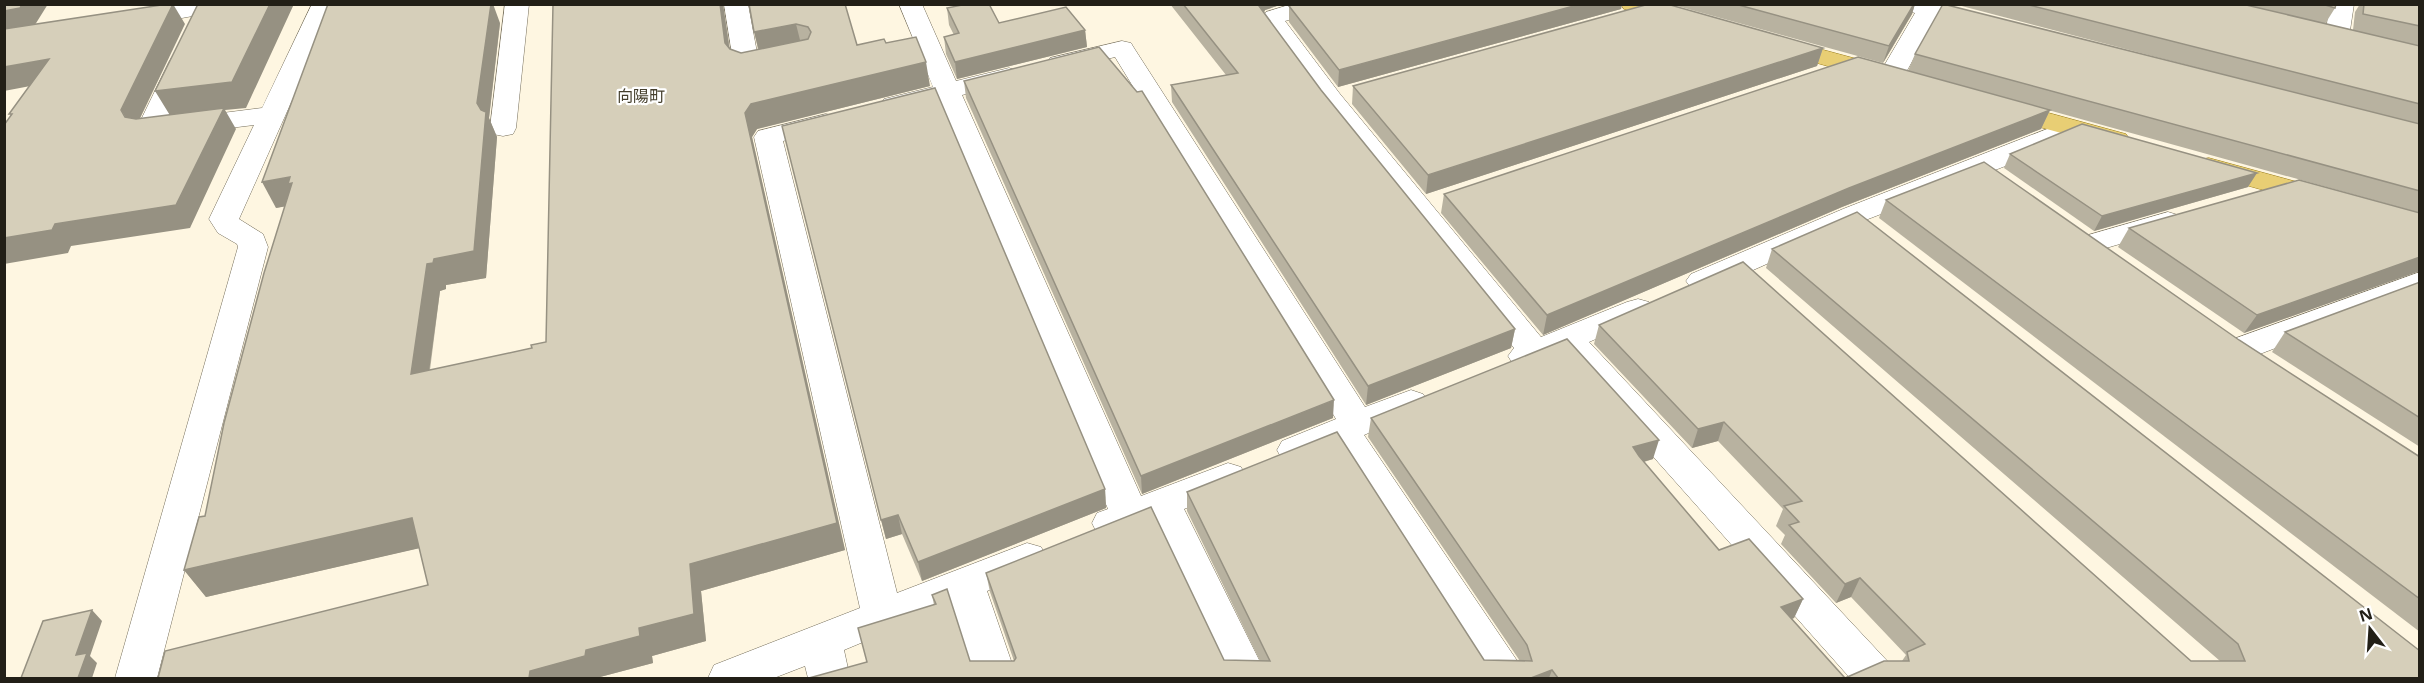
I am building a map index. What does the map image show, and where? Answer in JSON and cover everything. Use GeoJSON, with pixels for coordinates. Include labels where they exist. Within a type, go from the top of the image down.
{"type":"FeatureCollection","features":[{"type":"Feature","properties":{"kind":"main road"},"geometry":{"type":"LineString","coordinates":[[1636,12],[1712,26]]}},
{"type":"Feature","properties":{"kind":"main road"},"geometry":{"type":"LineString","coordinates":[[1758,39],[1903,79]]}},
{"type":"Feature","properties":{"kind":"main road"},"geometry":{"type":"LineString","coordinates":[[1981,102],[2138,146]]}},
{"type":"Feature","properties":{"kind":"main road"},"geometry":{"type":"LineString","coordinates":[[2184,159],[2353,206]]}},
{"type":"Feature","properties":{"kind":"street"},"geometry":{"type":"LineString","coordinates":[[136,678],[252,246],[252,240],[231,229],[225,224],[224,219],[324,4]]}},
{"type":"Feature","properties":{"kind":"street"},"geometry":{"type":"LineString","coordinates":[[503,128],[517,4]]}},
{"type":"Feature","properties":{"kind":"street"},"geometry":{"type":"LineString","coordinates":[[736,4],[747,67],[802,57]]}},
{"type":"Feature","properties":{"kind":"street"},"geometry":{"type":"LineString","coordinates":[[910,4],[947,91],[1146,509],[1246,678]]}},
{"type":"Feature","properties":{"kind":"street"},"geometry":{"type":"LineString","coordinates":[[1320,4],[1274,17],[1272,21],[1343,97],[1430,205],[1552,346],[1876,678]]}},
{"type":"Feature","properties":{"kind":"street"},"geometry":{"type":"LineString","coordinates":[[2336,37],[2342,4]]}},
{"type":"Feature","properties":{"kind":"street"},"geometry":{"type":"LineString","coordinates":[[213,6],[149,130],[272,115]]}},
{"type":"Feature","properties":{"kind":"street"},"geometry":{"type":"LineString","coordinates":[[106,25],[213,6]]}},
{"type":"Feature","properties":{"kind":"street"},"geometry":{"type":"LineString","coordinates":[[1903,79],[1923,6],[2008,30]]}},
{"type":"Feature","properties":{"kind":"street"},"geometry":{"type":"LineString","coordinates":[[882,616],[768,137],[1122,48],[1350,427],[1505,678]]}},
{"type":"Feature","properties":{"kind":"street"},"geometry":{"type":"LineString","coordinates":[[1805,80],[1851,65]]}},
{"type":"Feature","properties":{"kind":"street"},"geometry":{"type":"LineString","coordinates":[[1493,369],[1552,346],[1853,215],[1993,176],[2070,128]]}},
{"type":"Feature","properties":{"kind":"street"},"geometry":{"type":"LineString","coordinates":[[2232,203],[2287,187]]}},
{"type":"Feature","properties":{"kind":"street"},"geometry":{"type":"LineString","coordinates":[[2089,244],[2199,212]]}},
{"type":"Feature","properties":{"kind":"street"},"geometry":{"type":"LineString","coordinates":[[1853,215],[1881,237]]}},
{"type":"Feature","properties":{"kind":"street"},"geometry":{"type":"LineString","coordinates":[[2061,224],[2117,263]]}},
{"type":"Feature","properties":{"kind":"street"},"geometry":{"type":"LineString","coordinates":[[1740,264],[1767,288]]}},
{"type":"Feature","properties":{"kind":"street"},"geometry":{"type":"LineString","coordinates":[[2240,349],[2420,282]]}},
{"type":"Feature","properties":{"kind":"street"},"geometry":{"type":"LineString","coordinates":[[2211,329],[2270,368]]}},
{"type":"Feature","properties":{"kind":"street"},"geometry":{"type":"LineString","coordinates":[[1086,534],[1440,390]]}},
{"type":"Feature","properties":{"kind":"street"},"geometry":{"type":"LineString","coordinates":[[729,678],[825,659],[882,616],[1053,547]]}},
{"type":"Feature","properties":{"kind":"street"},"geometry":{"type":"LineString","coordinates":[[965,584],[996,678]]}},
{"type":"Feature","properties":{"kind":"building"},"geometry":{"type":"Polygon","coordinates":[[[4,4],[22,4],[20,8],[4,11],[4,4]]]}},
{"type":"Feature","properties":{"kind":"building"},"geometry":{"type":"Polygon","coordinates":[[[173,4],[121,110],[125,117],[136,119],[224,108],[176,205],[55,224],[52,230],[4,238],[4,125],[12,114],[9,114],[49,59],[4,67],[4,29],[173,4]]]}},
{"type":"Feature","properties":{"kind":"building"},"geometry":{"type":"Polygon","coordinates":[[[198,4],[270,4],[232,82],[155,91],[198,4]]]}},
{"type":"Feature","properties":{"kind":"building"},"geometry":{"type":"Polygon","coordinates":[[[328,4],[491,4],[477,103],[481,110],[486,112],[474,251],[434,259],[433,263],[427,264],[411,374],[532,348],[531,345],[546,342],[553,4],[720,4],[725,43],[730,49],[741,53],[808,39],[811,32],[808,27],[796,24],[754,32],[749,4],[845,4],[857,45],[884,39],[886,43],[916,37],[926,62],[751,104],[745,113],[837,523],[690,564],[694,614],[639,628],[640,636],[586,650],[585,656],[530,671],[529,678],[158,678],[165,651],[428,585],[412,518],[184,570],[199,517],[205,516],[224,423],[264,273],[292,183],[288,184],[290,177],[262,182],[328,4]]]}},
{"type":"Feature","properties":{"kind":"building"},"geometry":{"type":"Polygon","coordinates":[[[967,4],[989,4],[999,23],[1066,7],[1085,30],[955,62],[944,37],[959,33],[947,8],[967,4]]]}},
{"type":"Feature","properties":{"kind":"building"},"geometry":{"type":"Polygon","coordinates":[[[1183,4],[1259,4],[1321,90],[1515,329],[1368,386],[1171,85],[1238,73],[1183,4]]]}},
{"type":"Feature","properties":{"kind":"building"},"geometry":{"type":"Polygon","coordinates":[[[1294,4],[1581,4],[1339,70],[1289,6],[1294,4]]]}},
{"type":"Feature","properties":{"kind":"building"},"geometry":{"type":"Polygon","coordinates":[[[1649,4],[1667,4],[1823,48],[1428,175],[1353,86],[1649,4]]]}},
{"type":"Feature","properties":{"kind":"building"},"geometry":{"type":"Polygon","coordinates":[[[1735,4],[1914,4],[1889,46],[1735,4]]]}},
{"type":"Feature","properties":{"kind":"building"},"geometry":{"type":"Polygon","coordinates":[[[1943,4],[2420,124],[2420,191],[1915,54],[1943,4]]]}},
{"type":"Feature","properties":{"kind":"building"},"geometry":{"type":"Polygon","coordinates":[[[2025,4],[2242,4],[2420,46],[2420,104],[2025,4]]]}},
{"type":"Feature","properties":{"kind":"building"},"geometry":{"type":"Polygon","coordinates":[[[2322,4],[2336,4],[2335,8],[2322,4]]]}},
{"type":"Feature","properties":{"kind":"building"},"geometry":{"type":"Polygon","coordinates":[[[2364,4],[2420,4],[2420,26],[2363,14],[2364,4]]]}},
{"type":"Feature","properties":{"kind":"building"},"geometry":{"type":"Polygon","coordinates":[[[1099,47],[1137,92],[1142,91],[1334,400],[1141,476],[964,81],[1099,47]]]}},
{"type":"Feature","properties":{"kind":"building"},"geometry":{"type":"Polygon","coordinates":[[[1858,57],[2050,110],[1849,188],[1547,315],[1444,194],[1858,57]]]}},
{"type":"Feature","properties":{"kind":"building"},"geometry":{"type":"Polygon","coordinates":[[[935,88],[1105,489],[918,562],[898,515],[881,520],[782,126],[935,88]]]}},
{"type":"Feature","properties":{"kind":"building"},"geometry":{"type":"Polygon","coordinates":[[[2082,124],[2257,173],[2102,216],[2010,154],[2082,124]]]}},
{"type":"Feature","properties":{"kind":"building"},"geometry":{"type":"Polygon","coordinates":[[[1984,162],[2239,340],[2420,457],[2420,599],[1886,200],[1984,162]]]}},
{"type":"Feature","properties":{"kind":"building"},"geometry":{"type":"Polygon","coordinates":[[[2299,180],[2420,213],[2420,257],[2257,315],[2129,228],[2299,180]]]}},
{"type":"Feature","properties":{"kind":"building"},"geometry":{"type":"Polygon","coordinates":[[[1857,212],[2420,651],[2420,678],[1845,678],[1884,661],[1909,661],[1907,652],[1925,644],[1860,578],[1845,584],[1789,525],[1799,522],[1784,506],[1802,501],[1724,422],[1698,429],[1599,325],[1743,262],[2191,661],[2245,661],[2238,644],[1772,249],[1857,212]]]}},
{"type":"Feature","properties":{"kind":"building"},"geometry":{"type":"Polygon","coordinates":[[[2420,282],[2420,418],[2285,332],[2420,282]]]}},
{"type":"Feature","properties":{"kind":"building"},"geometry":{"type":"Polygon","coordinates":[[[1567,339],[1659,440],[1633,447],[1639,456],[1719,550],[1749,539],[1803,599],[1781,607],[1845,678],[1558,678],[1552,670],[1531,678],[809,678],[867,662],[858,628],[936,604],[932,595],[947,589],[970,661],[1014,661],[1016,658],[986,573],[1151,507],[1224,660],[1270,661],[1187,492],[1337,432],[1484,660],[1532,661],[1527,645],[1371,418],[1567,339]]]}},
{"type":"Feature","properties":{"kind":"building"},"geometry":{"type":"Polygon","coordinates":[[[92,610],[76,655],[87,653],[78,678],[21,678],[43,621],[92,610]]]}},
{"type":"Feature","properties":{"kind":"district","name":"向陽町"},"geometry":{"type":"Point","coordinates":[641,96]}}]}
